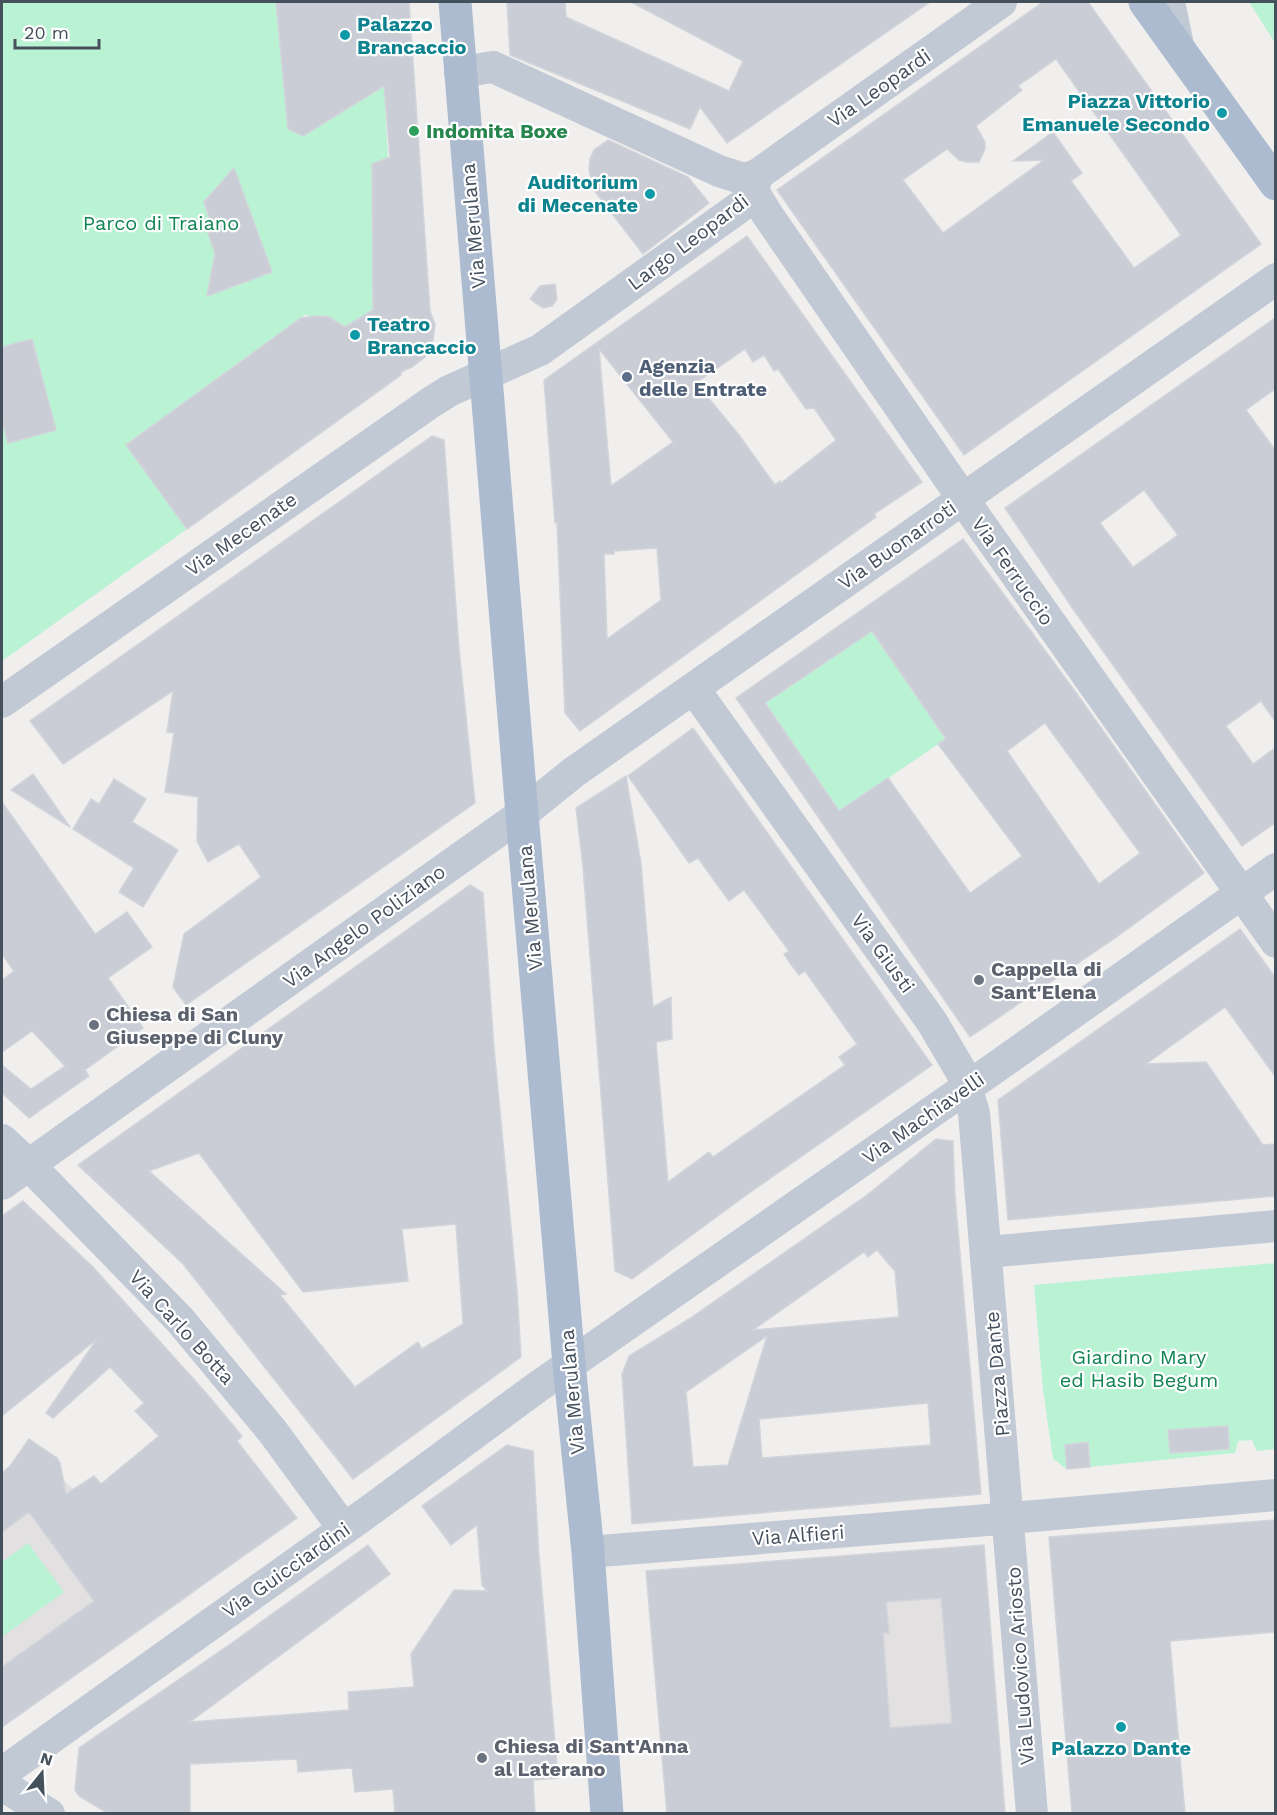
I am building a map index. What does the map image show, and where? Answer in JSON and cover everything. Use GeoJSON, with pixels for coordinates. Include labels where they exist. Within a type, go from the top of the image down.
{"type":"FeatureCollection","features":[{"type":"Feature","properties":{"kind":"main road","name":"Via Merulana"},"geometry":{"type":"LineString","coordinates":[[455,2],[569,1364],[588,1552],[607,1814]]}},
{"type":"Feature","properties":{"kind":"main road"},"geometry":{"type":"LineString","coordinates":[[1145,2],[1275,184]]}},
{"type":"Feature","properties":{"kind":"street","name":"Via Leopardi"},"geometry":{"type":"LineString","coordinates":[[756,185],[1001,2]]}},
{"type":"Feature","properties":{"kind":"street"},"geometry":{"type":"LineString","coordinates":[[1168,2],[1179,51]]}},
{"type":"Feature","properties":{"kind":"street","name":"Largo Leopardi"},"geometry":{"type":"LineString","coordinates":[[460,72],[493,68],[729,176],[744,179],[756,185],[547,345],[486,375]]}},
{"type":"Feature","properties":{"kind":"street","name":"Via Ferruccio"},"geometry":{"type":"LineString","coordinates":[[756,185],[963,498],[1275,942]]}},
{"type":"Feature","properties":{"kind":"street","name":"Via Buonarroti"},"geometry":{"type":"LineString","coordinates":[[522,814],[574,772],[1275,279]]}},
{"type":"Feature","properties":{"kind":"street","name":"Via Mecenate"},"geometry":{"type":"LineString","coordinates":[[2,702],[430,403],[449,391],[486,375]]}},
{"type":"Feature","properties":{"kind":"street","name":"Via Giusti"},"geometry":{"type":"LineString","coordinates":[[694,689],[932,1022],[955,1059],[967,1086],[974,1113],[987,1252]]}},
{"type":"Feature","properties":{"kind":"street","name":"Via Angelo Poliziano"},"geometry":{"type":"LineString","coordinates":[[2,1184],[522,814]]}},
{"type":"Feature","properties":{"kind":"street","name":"Via Machiavelli"},"geometry":{"type":"LineString","coordinates":[[569,1364],[1275,869]]}},
{"type":"Feature","properties":{"kind":"street","name":"Via Carlo Botta"},"geometry":{"type":"LineString","coordinates":[[2,1140],[180,1320],[273,1432],[344,1529]]}},
{"type":"Feature","properties":{"kind":"street"},"geometry":{"type":"LineString","coordinates":[[987,1252],[1275,1227]]}},
{"type":"Feature","properties":{"kind":"street","name":"Piazza Dante"},"geometry":{"type":"LineString","coordinates":[[987,1252],[1008,1518]]}},
{"type":"Feature","properties":{"kind":"street","name":"Via Guicciardini"},"geometry":{"type":"LineString","coordinates":[[2,1773],[344,1529],[569,1364]]}},
{"type":"Feature","properties":{"kind":"street"},"geometry":{"type":"LineString","coordinates":[[1008,1518],[1275,1495]]}},
{"type":"Feature","properties":{"kind":"street","name":"Via Alfieri"},"geometry":{"type":"LineString","coordinates":[[588,1552],[1008,1518]]}},
{"type":"Feature","properties":{"kind":"street","name":"Via Ludovico Ariosto"},"geometry":{"type":"LineString","coordinates":[[1008,1518],[1032,1814]]}},
{"type":"Feature","properties":{"kind":"street"},"geometry":{"type":"LineString","coordinates":[[2,1785],[49,1814]]}},
{"type":"Feature","properties":{"kind":"shaded area"},"geometry":{"type":"Polygon","coordinates":[[[33,1447],[46,1450],[57,1458],[60,1476],[73,1489],[94,1476],[195,1592],[10,1722],[2,1722],[2,1473],[33,1447]]]}},
{"type":"Feature","properties":{"kind":"shaded area"},"geometry":{"type":"Polygon","coordinates":[[[984,1545],[1005,1813],[838,1813],[817,1558],[984,1545]]]}},
{"type":"Feature","properties":{"kind":"green space","name":"Parco di Traiano"},"geometry":{"type":"Polygon","coordinates":[[[2,2],[276,2],[289,129],[384,86],[388,158],[372,164],[373,310],[342,329],[328,318],[320,316],[310,318],[306,314],[126,445],[187,529],[2,661],[2,2]]]}},
{"type":"Feature","properties":{"kind":"green space"},"geometry":{"type":"Polygon","coordinates":[[[1249,2],[1275,2],[1275,43],[1249,2]]]}},
{"type":"Feature","properties":{"kind":"green space"},"geometry":{"type":"Polygon","coordinates":[[[872,631],[946,739],[839,811],[765,703],[872,631]]]}},
{"type":"Feature","properties":{"kind":"green space","name":"Giardino Mary ed Hasib Begum"},"geometry":{"type":"Polygon","coordinates":[[[1275,1263],[1275,1449],[1257,1451],[1252,1440],[1238,1441],[1235,1453],[1067,1469],[1053,1459],[1043,1390],[1034,1285],[1275,1263]]]}},
{"type":"Feature","properties":{"kind":"green space"},"geometry":{"type":"Polygon","coordinates":[[[28,1543],[64,1592],[2,1637],[2,1562],[28,1543]]]}},
{"type":"Feature","properties":{"kind":"building","name":"Teatro Brancaccio"},"geometry":{"type":"Polygon","coordinates":[[[276,2],[409,2],[430,311],[435,324],[433,341],[425,357],[412,367],[401,372],[401,375],[187,529],[126,445],[301,318],[329,317],[345,327],[373,310],[372,164],[390,157],[384,86],[303,136],[288,129],[276,2]]]}},
{"type":"Feature","properties":{"kind":"building"},"geometry":{"type":"Polygon","coordinates":[[[507,2],[565,2],[566,17],[729,91],[743,61],[631,2],[930,2],[727,143],[700,107],[690,129],[510,55],[507,2]]]}},
{"type":"Feature","properties":{"kind":"building"},"geometry":{"type":"Polygon","coordinates":[[[1043,2],[1088,2],[1261,244],[964,455],[777,190],[1043,2]],[[1056,59],[1018,86],[1022,90],[976,126],[985,142],[985,149],[979,162],[959,160],[947,149],[903,180],[943,233],[1044,160],[1013,161],[1053,132],[1082,173],[1071,181],[1134,268],[1181,235],[1056,59]]]}},
{"type":"Feature","properties":{"kind":"building","name":"Auditorium di Mecenate"},"geometry":{"type":"Polygon","coordinates":[[[608,140],[688,177],[709,203],[643,254],[593,189],[589,169],[590,159],[594,150],[608,140]]]}},
{"type":"Feature","properties":{"kind":"building"},"geometry":{"type":"Polygon","coordinates":[[[234,168],[272,272],[207,296],[215,253],[208,233],[213,231],[204,202],[234,168]]]}},
{"type":"Feature","properties":{"kind":"building"},"geometry":{"type":"Polygon","coordinates":[[[747,236],[922,482],[874,514],[876,517],[580,731],[565,713],[557,522],[555,523],[544,380],[747,236]],[[599,349],[611,486],[673,442],[599,349]],[[745,349],[696,383],[739,435],[775,485],[780,481],[781,483],[836,440],[814,408],[806,409],[778,369],[774,371],[764,355],[753,362],[745,349]],[[657,548],[614,551],[614,554],[604,554],[607,639],[661,600],[657,548]]]}},
{"type":"Feature","properties":{"kind":"building"},"geometry":{"type":"Polygon","coordinates":[[[555,284],[557,299],[552,306],[543,308],[530,299],[540,286],[555,284]]]}},
{"type":"Feature","properties":{"kind":"building"},"geometry":{"type":"Polygon","coordinates":[[[1275,318],[1275,389],[1246,410],[1275,450],[1275,721],[1261,701],[1226,726],[1253,764],[1275,748],[1275,823],[1242,846],[1073,609],[1005,508],[1275,318]],[[1144,490],[1100,523],[1133,567],[1178,535],[1144,490]]]}},
{"type":"Feature","properties":{"kind":"building"},"geometry":{"type":"Polygon","coordinates":[[[32,339],[56,430],[8,443],[2,420],[2,347],[32,339]]]}},
{"type":"Feature","properties":{"kind":"building"},"geometry":{"type":"Polygon","coordinates":[[[432,436],[444,440],[459,649],[475,803],[186,1005],[173,987],[184,934],[261,877],[239,844],[208,862],[197,841],[198,797],[165,792],[174,733],[167,732],[173,691],[63,764],[30,721],[432,436]]]}},
{"type":"Feature","properties":{"kind":"building"},"geometry":{"type":"Polygon","coordinates":[[[963,539],[1204,873],[1118,936],[970,1037],[736,698],[963,539]],[[872,631],[765,703],[839,811],[888,778],[970,893],[1022,856],[938,744],[946,739],[872,631]],[[1045,723],[1007,751],[1099,884],[1140,853],[1045,723]]]}},
{"type":"Feature","properties":{"kind":"building"},"geometry":{"type":"Polygon","coordinates":[[[693,728],[932,1065],[745,1196],[632,1279],[615,1271],[583,867],[576,808],[626,776],[641,863],[653,1007],[671,997],[672,1039],[656,1042],[668,1182],[709,1152],[713,1157],[845,1065],[839,1057],[857,1044],[805,971],[799,975],[792,966],[784,954],[789,951],[744,890],[729,901],[698,858],[689,863],[628,776],[693,728]]]}},
{"type":"Feature","properties":{"kind":"building"},"geometry":{"type":"Polygon","coordinates":[[[33,774],[70,827],[11,790],[33,774]]]}},
{"type":"Feature","properties":{"kind":"building"},"geometry":{"type":"Polygon","coordinates":[[[114,779],[146,799],[132,822],[178,850],[143,907],[119,892],[134,868],[73,829],[91,799],[99,804],[114,779]]]}},
{"type":"Feature","properties":{"kind":"building"},"geometry":{"type":"Polygon","coordinates":[[[2,802],[95,934],[127,912],[152,947],[108,978],[143,1028],[85,1070],[89,1076],[29,1118],[2,1093],[2,1065],[31,1089],[65,1066],[32,1031],[2,1052],[2,980],[14,971],[2,954],[2,802]]]}},
{"type":"Feature","properties":{"kind":"building"},"geometry":{"type":"Polygon","coordinates":[[[470,885],[483,893],[521,1357],[353,1479],[183,1264],[78,1165],[470,885]],[[199,1153],[149,1171],[286,1294],[280,1295],[355,1387],[418,1342],[422,1349],[463,1324],[456,1224],[402,1229],[408,1281],[303,1292],[199,1153]]]}},
{"type":"Feature","properties":{"kind":"building"},"geometry":{"type":"Polygon","coordinates":[[[1240,929],[1275,977],[1275,1076],[1225,1007],[1146,1064],[1206,1062],[1263,1145],[1275,1144],[1275,1196],[1008,1220],[998,1100],[1240,929]]]}},
{"type":"Feature","properties":{"kind":"building"},"geometry":{"type":"Polygon","coordinates":[[[936,1139],[953,1141],[955,1196],[981,1494],[632,1524],[622,1374],[629,1356],[689,1319],[867,1195],[936,1139]],[[877,1250],[868,1257],[864,1252],[753,1330],[899,1317],[895,1271],[877,1250]],[[767,1336],[686,1392],[693,1467],[728,1465],[767,1336]],[[928,1403],[759,1419],[762,1458],[931,1445],[928,1403]]]}},
{"type":"Feature","properties":{"kind":"building"},"geometry":{"type":"Polygon","coordinates":[[[23,1201],[93,1267],[207,1394],[242,1436],[237,1441],[297,1518],[2,1727],[2,1667],[94,1601],[29,1512],[2,1532],[2,1473],[10,1466],[29,1439],[57,1458],[66,1494],[94,1476],[101,1484],[159,1436],[135,1411],[144,1403],[110,1367],[53,1418],[46,1413],[97,1339],[2,1416],[2,1216],[23,1201]]]}},
{"type":"Feature","properties":{"kind":"building"},"geometry":{"type":"Polygon","coordinates":[[[1228,1426],[1229,1449],[1170,1453],[1168,1430],[1228,1426]]]}},
{"type":"Feature","properties":{"kind":"building"},"geometry":{"type":"Polygon","coordinates":[[[1088,1442],[1090,1467],[1067,1469],[1065,1445],[1088,1442]]]}},
{"type":"Feature","properties":{"kind":"building"},"geometry":{"type":"Polygon","coordinates":[[[507,1445],[533,1451],[539,1556],[558,1778],[533,1780],[535,1814],[395,1814],[393,1789],[355,1792],[352,1768],[298,1772],[297,1759],[190,1764],[190,1814],[109,1814],[79,1796],[75,1790],[79,1748],[229,1645],[368,1545],[390,1574],[190,1722],[349,1710],[348,1692],[414,1687],[411,1654],[454,1590],[487,1591],[482,1585],[477,1525],[451,1545],[422,1506],[507,1445]]]}},
{"type":"Feature","properties":{"kind":"building","name":"Palazzo Dante"},"geometry":{"type":"Polygon","coordinates":[[[1275,1520],[1275,1632],[1170,1641],[1185,1814],[1072,1814],[1049,1537],[1275,1520]]]}},
{"type":"Feature","properties":{"kind":"building"},"geometry":{"type":"Polygon","coordinates":[[[984,1545],[1005,1814],[667,1814],[646,1571],[984,1545]],[[941,1598],[886,1602],[889,1633],[883,1633],[890,1728],[952,1723],[941,1598]]]}},
{"type":"Feature","properties":{"kind":"place","name":"Palazzo Brancaccio"},"geometry":{"type":"Point","coordinates":[345,35]}},
{"type":"Feature","properties":{"kind":"place","name":"Piazza Vittorio Emanuele Secondo"},"geometry":{"type":"Point","coordinates":[1222,113]}},
{"type":"Feature","properties":{"kind":"place","name":"Indomita Boxe"},"geometry":{"type":"Point","coordinates":[414,131]}},
{"type":"Feature","properties":{"kind":"place","name":"Auditorium di Mecenate"},"geometry":{"type":"Point","coordinates":[650,194]}},
{"type":"Feature","properties":{"kind":"place","name":"Teatro Brancaccio"},"geometry":{"type":"Point","coordinates":[355,335]}},
{"type":"Feature","properties":{"kind":"place","name":"Agenzia delle Entrate"},"geometry":{"type":"Point","coordinates":[627,377]}},
{"type":"Feature","properties":{"kind":"place","name":"Cappella di Sant'Elena"},"geometry":{"type":"Point","coordinates":[979,980]}},
{"type":"Feature","properties":{"kind":"place","name":"Chiesa di San Giuseppe di Cluny"},"geometry":{"type":"Point","coordinates":[94,1025]}},
{"type":"Feature","properties":{"kind":"place","name":"Palazzo Dante"},"geometry":{"type":"Point","coordinates":[1121,1727]}},
{"type":"Feature","properties":{"kind":"place","name":"Chiesa di Sant'Anna al Laterano"},"geometry":{"type":"Point","coordinates":[482,1758]}}]}
